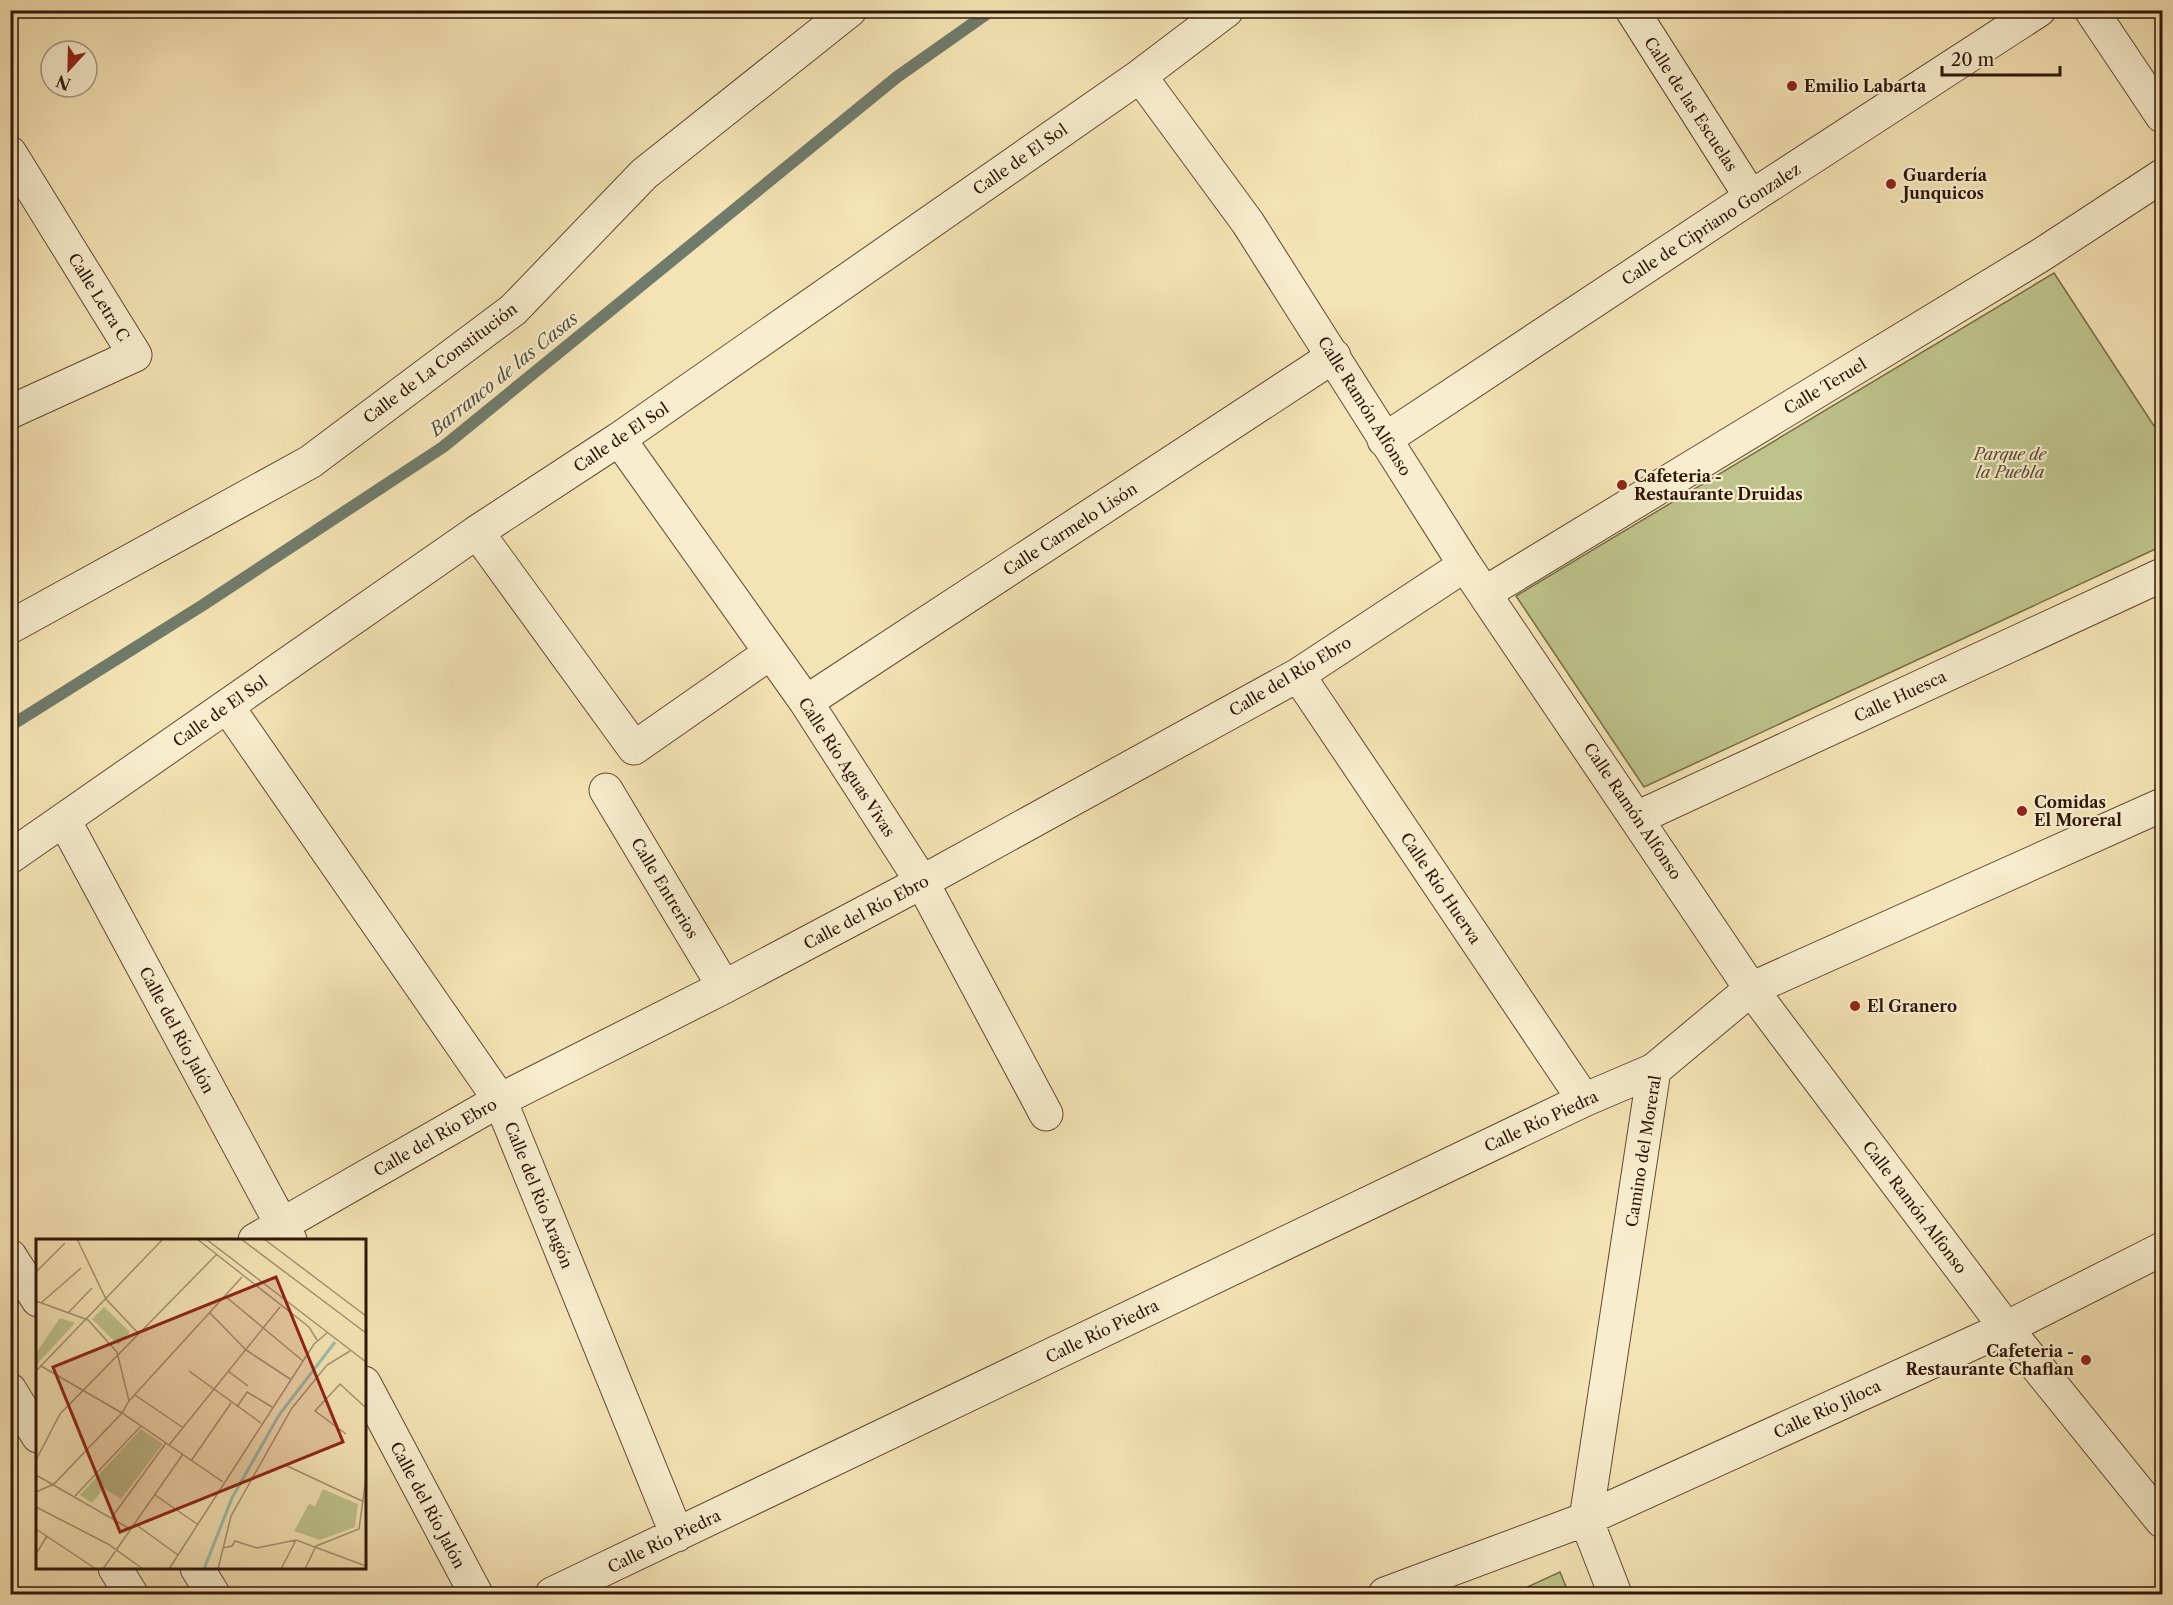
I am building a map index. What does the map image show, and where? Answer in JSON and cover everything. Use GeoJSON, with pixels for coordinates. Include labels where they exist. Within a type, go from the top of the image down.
{"type":"FeatureCollection","features":[{"type":"Feature","properties":{"kind":"street","name":"Calle de La Constitución"},"geometry":{"type":"LineString","coordinates":[[10,627],[310,462],[513,310],[644,174],[850,10]]}},
{"type":"Feature","properties":{"kind":"street","name":"Calle de El Sol"},"geometry":{"type":"LineString","coordinates":[[10,856],[477,532],[619,439],[1140,76],[1227,10]]}},
{"type":"Feature","properties":{"kind":"street","name":"Calle de las Escuelas"},"geometry":{"type":"LineString","coordinates":[[1632,10],[1751,197]]}},
{"type":"Feature","properties":{"kind":"street"},"geometry":{"type":"LineString","coordinates":[[2091,10],[2163,116]]}},
{"type":"Feature","properties":{"kind":"street","name":"Calle de Cipriano Gonzalez"},"geometry":{"type":"LineString","coordinates":[[1384,440],[2026,14]]}},
{"type":"Feature","properties":{"kind":"street","name":"Calle Ramón Alfonso"},"geometry":{"type":"LineString","coordinates":[[1140,76],[1248,224],[1466,565],[1751,989],[2006,1328],[2163,1521]]}},
{"type":"Feature","properties":{"kind":"street","name":"Calle Letra C"},"geometry":{"type":"LineString","coordinates":[[10,153],[135,355],[10,412]]}},
{"type":"Feature","properties":{"kind":"street","name":"Calle Teruel"},"geometry":{"type":"LineString","coordinates":[[1485,593],[2041,255],[2163,176]]}},
{"type":"Feature","properties":{"kind":"street","name":"Calle Carmelo Lisón"},"geometry":{"type":"LineString","coordinates":[[806,702],[1334,356]]}},
{"type":"Feature","properties":{"kind":"street","name":"Calle Río Aguas Vivas"},"geometry":{"type":"LineString","coordinates":[[619,439],[806,702],[922,882],[1046,1114]]}},
{"type":"Feature","properties":{"kind":"street"},"geometry":{"type":"LineString","coordinates":[[477,532],[634,748],[770,652]]}},
{"type":"Feature","properties":{"kind":"street","name":"Calle del Río Ebro"},"geometry":{"type":"LineString","coordinates":[[276,1235],[500,1100],[724,987],[922,882],[1298,675],[1466,565]]}},
{"type":"Feature","properties":{"kind":"street","name":"Calle Huesca"},"geometry":{"type":"LineString","coordinates":[[1637,818],[2163,575]]}},
{"type":"Feature","properties":{"kind":"street","name":"Calle Río Huerva"},"geometry":{"type":"LineString","coordinates":[[1298,675],[1584,1100]]}},
{"type":"Feature","properties":{"kind":"street","name":"Calle del Río Aragón"},"geometry":{"type":"LineString","coordinates":[[227,706],[500,1100],[677,1535]]}},
{"type":"Feature","properties":{"kind":"street","name":"Calle Entrerios"},"geometry":{"type":"LineString","coordinates":[[606,790],[724,987]]}},
{"type":"Feature","properties":{"kind":"street","name":"Camino del Moreral"},"geometry":{"type":"LineString","coordinates":[[1586,1519],[1654,1070],[1751,989],[2163,805]]}},
{"type":"Feature","properties":{"kind":"street","name":"Calle del Río Jalón"},"geometry":{"type":"LineString","coordinates":[[64,820],[276,1235]]}},
{"type":"Feature","properties":{"kind":"street","name":"Calle Río Piedra"},"geometry":{"type":"LineString","coordinates":[[552,1594],[1584,1100],[1654,1070]]}},
{"type":"Feature","properties":{"kind":"street","name":"Calle Río Jiloca"},"geometry":{"type":"LineString","coordinates":[[1586,1519],[2006,1328],[2163,1249]]}},
{"type":"Feature","properties":{"kind":"street"},"geometry":{"type":"LineString","coordinates":[[10,1256],[36,1297]]}},
{"type":"Feature","properties":{"kind":"street","name":"Calle del Río Jalón"},"geometry":{"type":"LineString","coordinates":[[366,1387],[476,1594]]}},
{"type":"Feature","properties":{"kind":"street"},"geometry":{"type":"LineString","coordinates":[[10,1390],[36,1433]]}},
{"type":"Feature","properties":{"kind":"street"},"geometry":{"type":"LineString","coordinates":[[1385,1594],[1586,1519],[1615,1594]]}},
{"type":"Feature","properties":{"kind":"street"},"geometry":{"type":"LineString","coordinates":[[116,1569],[131,1594]]}},
{"type":"Feature","properties":{"kind":"street"},"geometry":{"type":"LineString","coordinates":[[198,1569],[213,1594]]}},
{"type":"Feature","properties":{"kind":"green space","name":"Parque de la Puebla"},"geometry":{"type":"Polygon","coordinates":[[[2054,273],[2154,426],[2162,421],[2162,546],[1644,787],[1516,596],[2054,273]]]}},
{"type":"Feature","properties":{"kind":"green space"},"geometry":{"type":"Polygon","coordinates":[[[1560,1572],[1569,1594],[1512,1594],[1560,1572]]]}},
{"type":"Feature","properties":{"kind":"waterway","name":"Barranco de las Casas"},"geometry":{"type":"LineString","coordinates":[[10,726],[203,605],[443,447],[897,77],[992,10]]}},
{"type":"Feature","properties":{"kind":"place","name":"Emilio Labarta"},"geometry":{"type":"Point","coordinates":[1792,86]}},
{"type":"Feature","properties":{"kind":"place","name":"Guardería Junquicos"},"geometry":{"type":"Point","coordinates":[1891,184]}},
{"type":"Feature","properties":{"kind":"place","name":"Cafeteria - Restaurante Druidas"},"geometry":{"type":"Point","coordinates":[1622,485]}},
{"type":"Feature","properties":{"kind":"place","name":"Comidas El Moreral"},"geometry":{"type":"Point","coordinates":[2022,811]}},
{"type":"Feature","properties":{"kind":"place","name":"El Granero"},"geometry":{"type":"Point","coordinates":[1855,1006]}},
{"type":"Feature","properties":{"kind":"place","name":"Cafeteria - Restaurante Chaflan"},"geometry":{"type":"Point","coordinates":[2086,1360]}}]}
